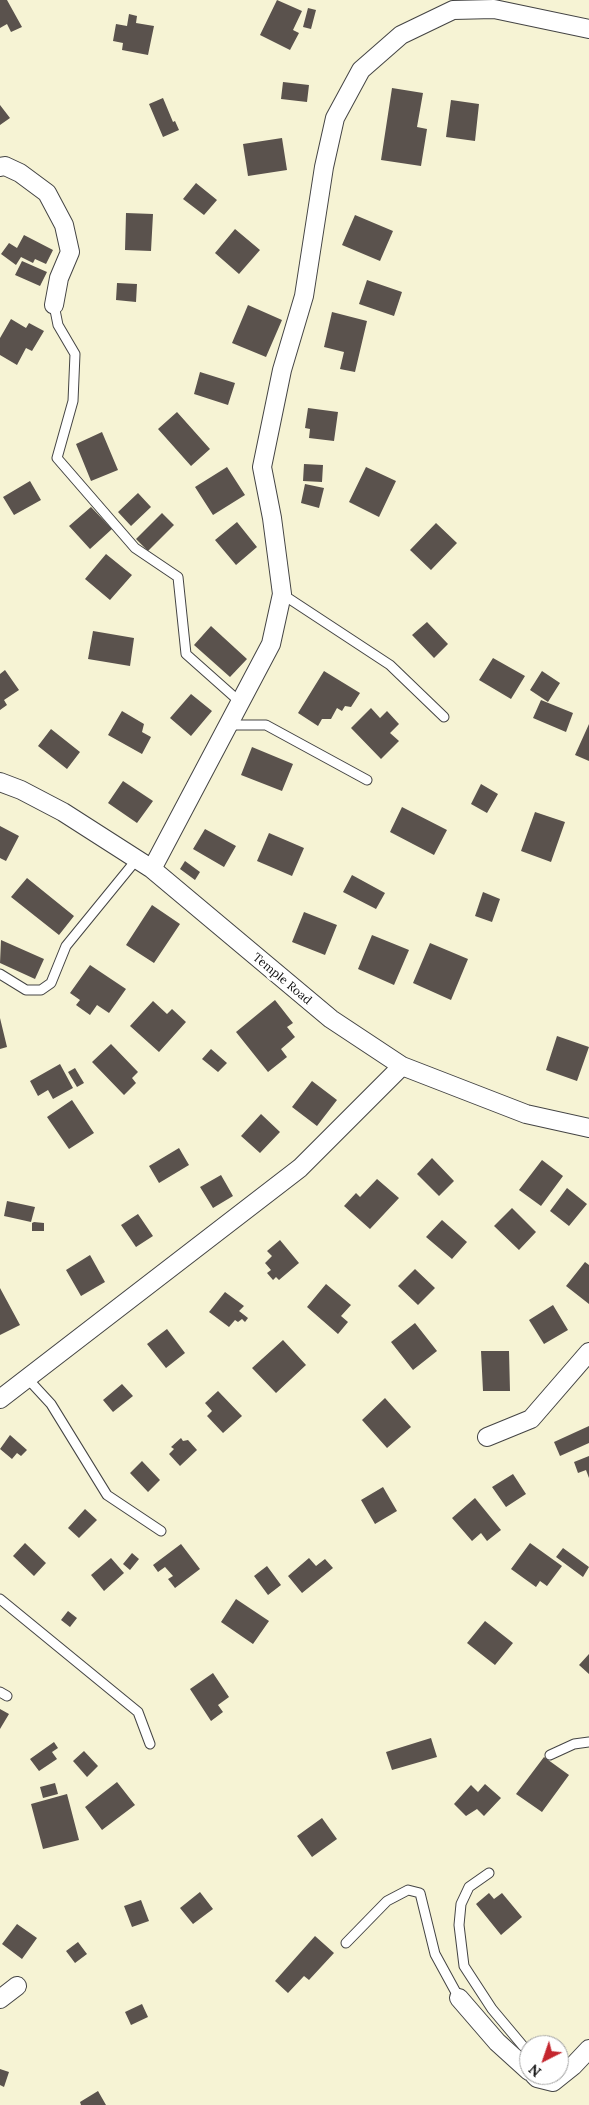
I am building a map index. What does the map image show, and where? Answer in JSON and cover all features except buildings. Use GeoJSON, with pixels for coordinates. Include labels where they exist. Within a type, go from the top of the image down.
{"type":"FeatureCollection","features":[{"type":"Feature","properties":{"kind":"street"},"geometry":{"type":"LineString","coordinates":[[144,864],[228,725],[271,644],[282,594],[272,518],[262,467],[282,370],[304,296],[324,167],[335,118],[361,70],[401,35],[453,10],[494,9],[589,30]]}},
{"type":"Feature","properties":{"kind":"street"},"geometry":{"type":"LineString","coordinates":[[0,166],[5,166],[20,174],[47,193],[64,225],[70,252],[60,278],[54,304]]}},
{"type":"Feature","properties":{"kind":"street","name":"Temple Road"},"geometry":{"type":"LineString","coordinates":[[0,782],[21,790],[63,812],[144,864],[331,1019],[402,1066],[526,1114],[589,1128]]}},
{"type":"Feature","properties":{"kind":"street"},"geometry":{"type":"LineString","coordinates":[[0,1399],[300,1168],[402,1066]]}},
{"type":"Feature","properties":{"kind":"street"},"geometry":{"type":"LineString","coordinates":[[487,1436],[531,1419],[589,1352]]}},
{"type":"Feature","properties":{"kind":"street"},"geometry":{"type":"LineString","coordinates":[[0,1999],[17,1986]]}},
{"type":"Feature","properties":{"kind":"street"},"geometry":{"type":"LineString","coordinates":[[460,1998],[497,2042],[519,2062]]}},
{"type":"Feature","properties":{"kind":"street"},"geometry":{"type":"LineString","coordinates":[[569,2063],[589,2049]]}},
{"type":"Feature","properties":{"kind":"lane"},"geometry":{"type":"LineString","coordinates":[[54,304],[58,325],[75,354],[73,401],[57,458],[135,548],[178,577],[186,654],[240,702]]}},
{"type":"Feature","properties":{"kind":"lane"},"geometry":{"type":"LineString","coordinates":[[282,594],[390,665],[444,717]]}},
{"type":"Feature","properties":{"kind":"lane"},"geometry":{"type":"LineString","coordinates":[[228,725],[266,725],[367,780]]}},
{"type":"Feature","properties":{"kind":"lane"},"geometry":{"type":"LineString","coordinates":[[0,974],[26,990],[41,990],[51,984],[66,946],[144,864]]}},
{"type":"Feature","properties":{"kind":"lane"},"geometry":{"type":"LineString","coordinates":[[27,1378],[51,1404],[107,1496],[161,1531]]}},
{"type":"Feature","properties":{"kind":"lane"},"geometry":{"type":"LineString","coordinates":[[0,1599],[138,1712],[150,1744]]}},
{"type":"Feature","properties":{"kind":"lane"},"geometry":{"type":"LineString","coordinates":[[550,1755],[574,1744],[589,1742]]}},
{"type":"Feature","properties":{"kind":"lane"},"geometry":{"type":"LineString","coordinates":[[488,1873],[469,1887],[461,1904],[460,1925],[464,1966],[492,2009],[519,2041]]}},
{"type":"Feature","properties":{"kind":"lane"},"geometry":{"type":"LineString","coordinates":[[346,1943],[387,1901],[408,1890],[420,1893],[434,1954],[460,1998]]}},
{"type":"Feature","properties":{"kind":"shaded area"},"geometry":{"type":"Polygon","coordinates":[[[0,0],[589,0],[589,2105],[0,2105],[0,0]]]}}]}
